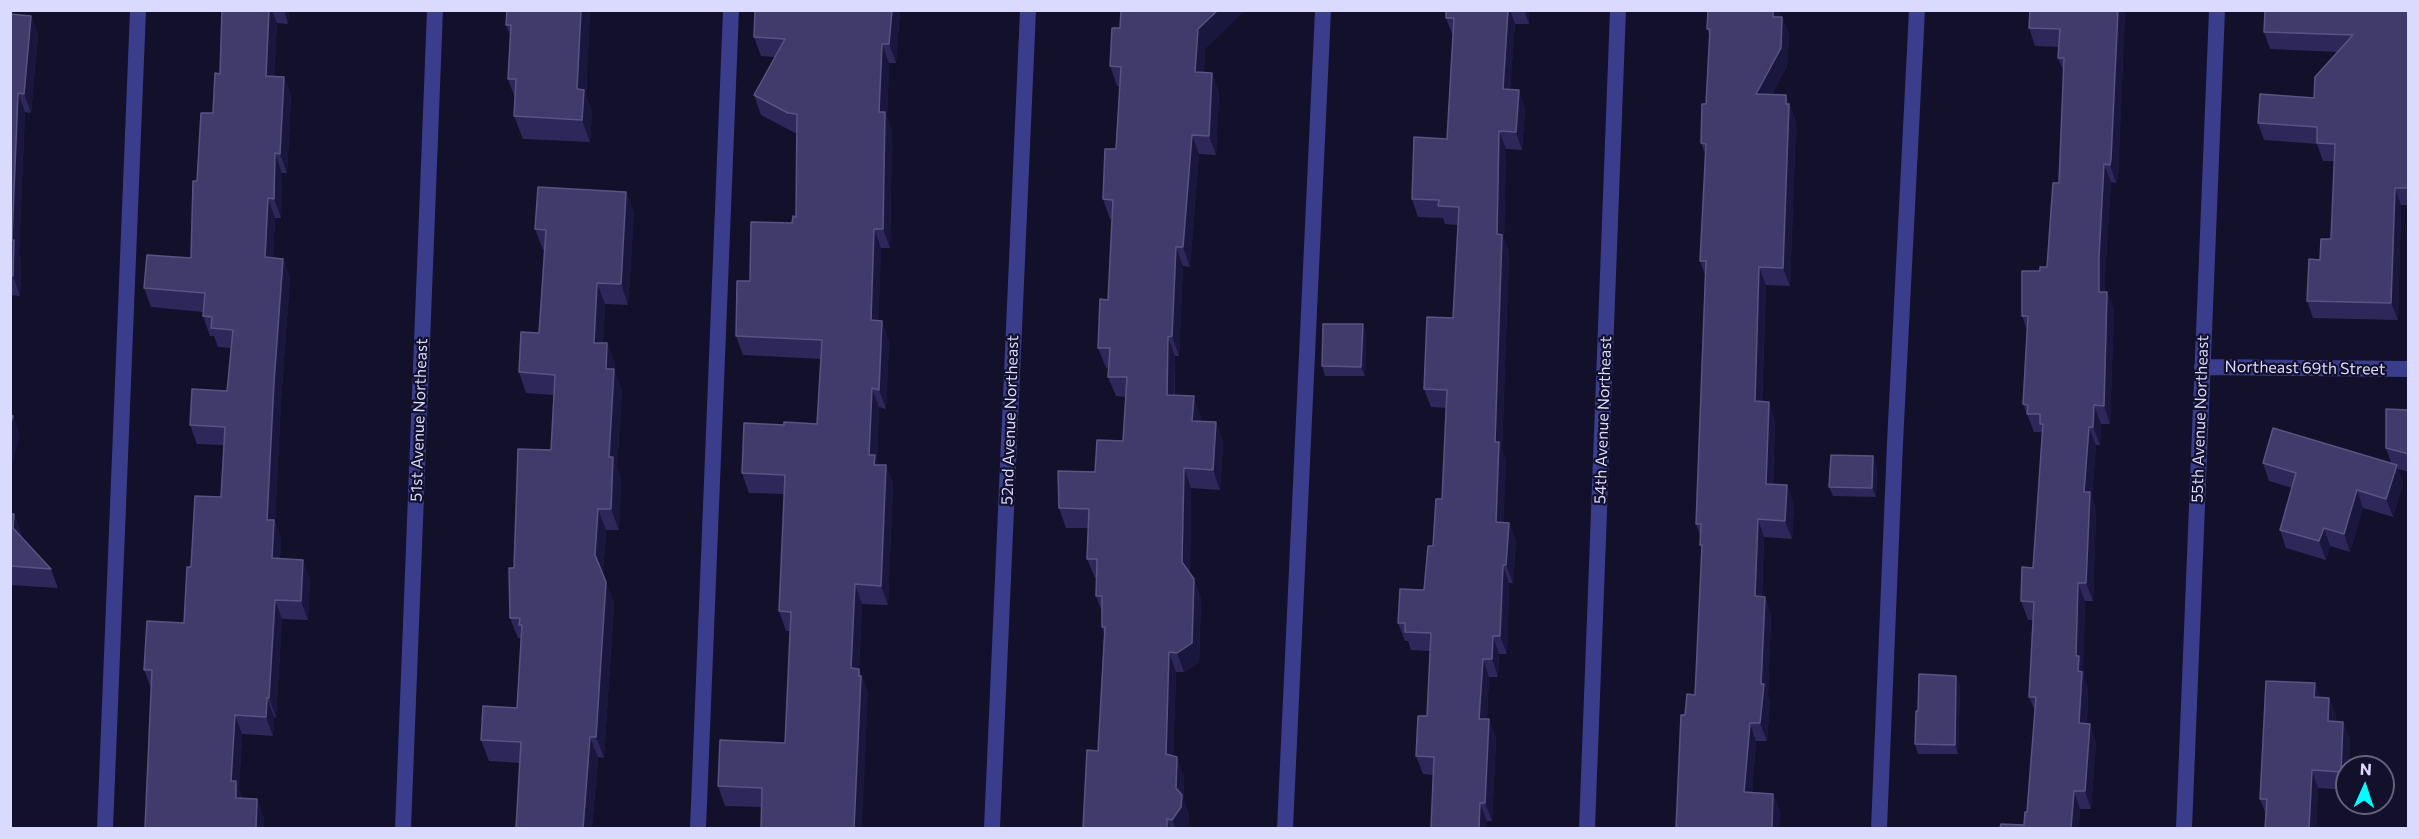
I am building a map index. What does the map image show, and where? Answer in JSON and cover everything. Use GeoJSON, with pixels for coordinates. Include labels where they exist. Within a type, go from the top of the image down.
{"type":"FeatureCollection","features":[{"type":"Feature","properties":{"kind":"street"},"geometry":{"type":"LineString","coordinates":[[105,828],[138,10]]}},
{"type":"Feature","properties":{"kind":"street","name":"51st Avenue Northeast"},"geometry":{"type":"LineString","coordinates":[[403,828],[435,10]]}},
{"type":"Feature","properties":{"kind":"street"},"geometry":{"type":"LineString","coordinates":[[698,828],[731,10]]}},
{"type":"Feature","properties":{"kind":"street","name":"52nd Avenue Northeast"},"geometry":{"type":"LineString","coordinates":[[992,828],[1028,10]]}},
{"type":"Feature","properties":{"kind":"street"},"geometry":{"type":"LineString","coordinates":[[1285,828],[1323,10]]}},
{"type":"Feature","properties":{"kind":"street","name":"54th Avenue Northeast"},"geometry":{"type":"LineString","coordinates":[[1587,828],[1618,10]]}},
{"type":"Feature","properties":{"kind":"street"},"geometry":{"type":"LineString","coordinates":[[1879,828],[1894,443],[1917,10]]}},
{"type":"Feature","properties":{"kind":"street","name":"55th Avenue Northeast"},"geometry":{"type":"LineString","coordinates":[[2184,828],[2217,10]]}},
{"type":"Feature","properties":{"kind":"street","name":"Northeast 69th Street"},"geometry":{"type":"LineString","coordinates":[[2202,367],[2409,369]]}},
{"type":"Feature","properties":{"kind":"building"},"geometry":{"type":"Polygon","coordinates":[[[222,10],[269,10],[266,76],[284,77],[280,154],[275,153],[274,199],[268,198],[265,257],[283,259],[267,520],[274,520],[272,558],[303,560],[301,601],[275,600],[266,717],[235,715],[231,781],[236,781],[236,798],[257,799],[256,828],[145,828],[152,670],[144,670],[147,621],[184,623],[187,567],[191,567],[195,496],[221,497],[225,427],[190,425],[192,389],[227,391],[233,330],[211,328],[212,317],[203,316],[205,293],[144,288],[147,255],[191,258],[193,181],[197,181],[201,113],[213,113],[215,73],[220,74],[222,10]]]}},
{"type":"Feature","properties":{"kind":"building"},"geometry":{"type":"Polygon","coordinates":[[[507,10],[581,10],[577,89],[584,90],[582,120],[514,116],[516,79],[508,79],[511,25],[506,25],[507,10]]]}},
{"type":"Feature","properties":{"kind":"building"},"geometry":{"type":"Polygon","coordinates":[[[755,10],[892,10],[889,44],[882,44],[879,112],[885,112],[883,229],[874,229],[871,320],[882,321],[879,390],[872,388],[869,455],[875,455],[874,465],[886,465],[881,586],[855,584],[851,668],[859,669],[859,676],[861,676],[854,828],[761,828],[762,788],[718,786],[720,740],[785,743],[791,612],[779,611],[785,475],[742,473],[744,423],[817,424],[822,340],[736,336],[737,281],[750,281],[751,222],[792,223],[793,216],[796,217],[797,114],[788,113],[754,95],[785,39],[754,37],[755,10]]]}},
{"type":"Feature","properties":{"kind":"building"},"geometry":{"type":"Polygon","coordinates":[[[1121,10],[1218,10],[1198,29],[1195,72],[1212,73],[1209,136],[1192,135],[1183,247],[1176,247],[1172,336],[1168,337],[1167,395],[1194,396],[1192,421],[1216,422],[1213,470],[1184,468],[1182,562],[1194,579],[1192,643],[1177,653],[1169,652],[1166,754],[1177,757],[1176,788],[1182,795],[1181,807],[1172,820],[1167,819],[1167,828],[1083,828],[1087,750],[1098,751],[1105,627],[1102,627],[1102,596],[1096,596],[1097,559],[1087,559],[1089,509],[1059,508],[1058,471],[1095,472],[1097,440],[1123,441],[1127,377],[1108,377],[1110,348],[1098,348],[1100,299],[1108,300],[1113,200],[1103,199],[1105,149],[1116,149],[1121,67],[1110,66],[1112,28],[1120,28],[1121,10]]]}},
{"type":"Feature","properties":{"kind":"building"},"geometry":{"type":"Polygon","coordinates":[[[1446,10],[1508,10],[1503,89],[1519,90],[1516,132],[1499,131],[1497,234],[1502,235],[1495,442],[1499,442],[1496,522],[1509,523],[1506,565],[1503,565],[1500,636],[1493,636],[1492,659],[1483,659],[1479,719],[1489,719],[1485,803],[1480,803],[1479,828],[1431,828],[1434,757],[1416,756],[1418,716],[1427,716],[1431,633],[1405,632],[1405,623],[1398,623],[1400,589],[1424,590],[1428,546],[1433,546],[1436,499],[1442,499],[1447,390],[1424,389],[1427,317],[1453,318],[1459,207],[1438,206],[1439,200],[1412,199],[1414,137],[1447,139],[1454,18],[1446,18],[1446,10]]]}},
{"type":"Feature","properties":{"kind":"building"},"geometry":{"type":"Polygon","coordinates":[[[1708,10],[1773,10],[1773,17],[1782,17],[1781,48],[1756,94],[1786,95],[1786,104],[1789,104],[1783,268],[1759,267],[1755,401],[1769,402],[1766,484],[1787,485],[1785,521],[1758,519],[1755,596],[1765,597],[1761,684],[1764,684],[1760,723],[1750,723],[1744,792],[1773,794],[1772,828],[1676,828],[1681,715],[1685,715],[1687,694],[1695,695],[1702,545],[1700,545],[1701,524],[1696,524],[1706,261],[1700,261],[1706,144],[1701,143],[1702,104],[1706,104],[1710,29],[1707,29],[1708,10]]]}},
{"type":"Feature","properties":{"kind":"building"},"geometry":{"type":"Polygon","coordinates":[[[2030,10],[2118,10],[2111,159],[2110,165],[2104,164],[2099,257],[2099,292],[2107,292],[2104,406],[2094,405],[2093,427],[2089,427],[2084,492],[2090,492],[2086,583],[2078,583],[2076,656],[2079,656],[2078,671],[2082,672],[2079,723],[2090,724],[2085,791],[2074,791],[2071,828],[2000,828],[2001,824],[2024,825],[2025,812],[2027,812],[2036,697],[2029,697],[2034,602],[2021,601],[2022,567],[2033,568],[2043,424],[2040,424],[2040,414],[2027,414],[2028,405],[2023,404],[2028,316],[2022,316],[2022,271],[2040,271],[2040,267],[2047,267],[2053,183],[2059,183],[2064,58],[2058,58],[2060,29],[2029,28],[2030,10]]]}},
{"type":"Feature","properties":{"kind":"building"},"geometry":{"type":"Polygon","coordinates":[[[2265,10],[2409,10],[2409,188],[2395,188],[2391,303],[2307,301],[2309,259],[2320,260],[2321,239],[2331,239],[2335,144],[2317,143],[2317,127],[2258,123],[2260,94],[2314,98],[2315,77],[2353,35],[2264,32],[2265,10]]]}},
{"type":"Feature","properties":{"kind":"building"},"geometry":{"type":"Polygon","coordinates":[[[10,14],[31,16],[24,94],[18,93],[12,240],[14,240],[13,276],[10,276],[10,14]]]}},
{"type":"Feature","properties":{"kind":"building"},"geometry":{"type":"Polygon","coordinates":[[[538,187],[626,192],[621,284],[597,283],[594,343],[607,343],[606,369],[614,369],[609,457],[613,457],[611,509],[598,509],[595,555],[606,582],[596,737],[590,737],[583,828],[516,828],[521,742],[481,740],[483,706],[517,708],[522,625],[519,625],[520,618],[510,618],[509,568],[514,568],[518,449],[551,450],[555,375],[519,372],[521,332],[539,333],[546,230],[535,229],[538,187]]]}},
{"type":"Feature","properties":{"kind":"building"},"geometry":{"type":"Polygon","coordinates":[[[1323,324],[1363,324],[1361,367],[1322,366],[1323,324]]]}},
{"type":"Feature","properties":{"kind":"building"},"geometry":{"type":"Polygon","coordinates":[[[2386,409],[2409,410],[2409,454],[2386,448],[2386,409]]]}},
{"type":"Feature","properties":{"kind":"building"},"geometry":{"type":"Polygon","coordinates":[[[2273,428],[2397,465],[2386,499],[2357,490],[2344,534],[2324,528],[2319,541],[2280,530],[2296,473],[2263,463],[2273,428]]]}},
{"type":"Feature","properties":{"kind":"building"},"geometry":{"type":"Polygon","coordinates":[[[1831,455],[1873,456],[1872,488],[1829,487],[1831,455]]]}},
{"type":"Feature","properties":{"kind":"building"},"geometry":{"type":"Polygon","coordinates":[[[10,514],[14,514],[13,528],[51,569],[10,566],[10,514]]]}},
{"type":"Feature","properties":{"kind":"building"},"geometry":{"type":"Polygon","coordinates":[[[1919,674],[1956,676],[1955,745],[1915,744],[1919,674]]]}},
{"type":"Feature","properties":{"kind":"building"},"geometry":{"type":"Polygon","coordinates":[[[2266,681],[2315,683],[2314,697],[2329,698],[2328,721],[2343,722],[2342,755],[2335,755],[2335,772],[2312,770],[2309,828],[2265,828],[2267,799],[2260,799],[2266,681]]]}}]}
